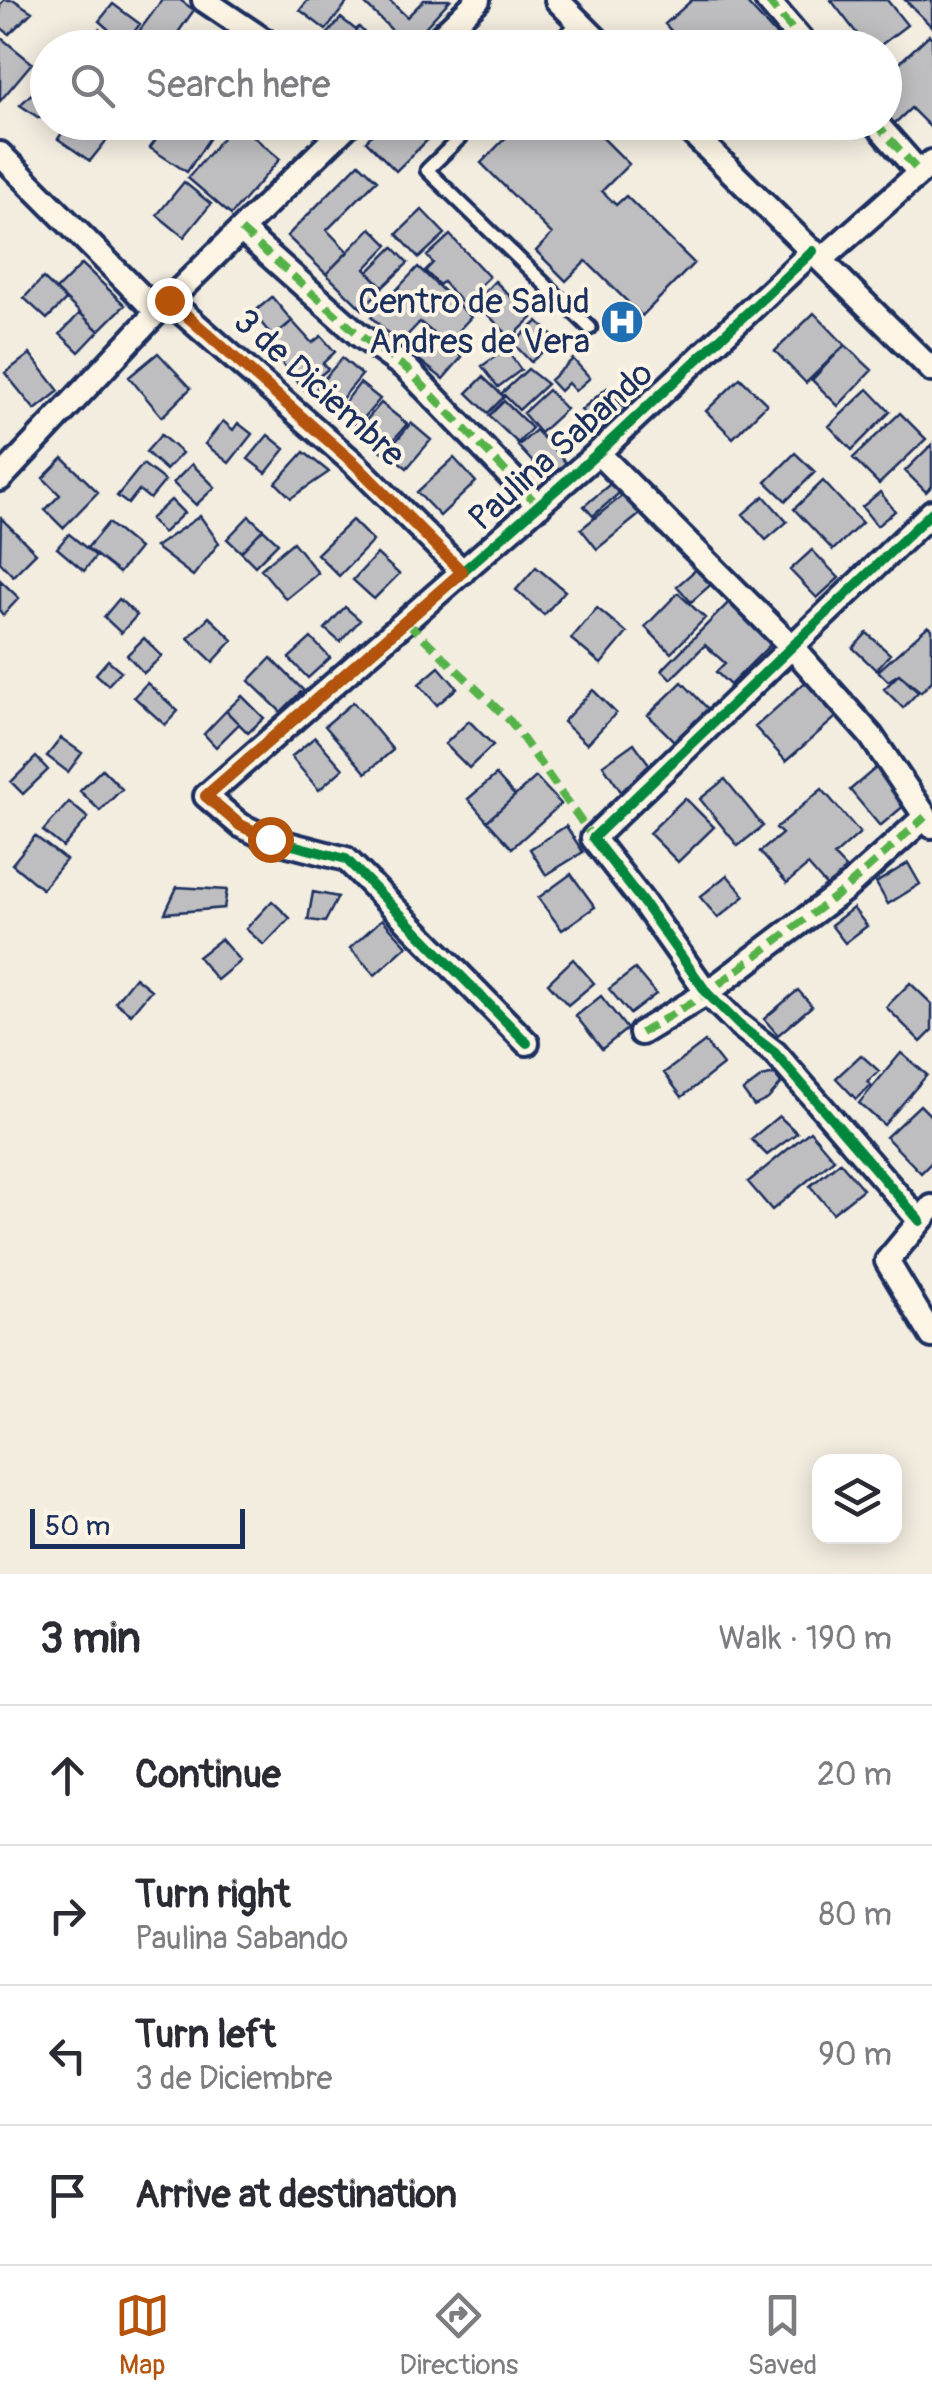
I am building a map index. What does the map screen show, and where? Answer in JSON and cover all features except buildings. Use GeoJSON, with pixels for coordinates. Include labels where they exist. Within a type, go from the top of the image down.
{"type":"FeatureCollection","features":[{"type":"Feature","properties":{"kind":"street"},"geometry":{"type":"LineString","coordinates":[[204,0],[248,30]]}},
{"type":"Feature","properties":{"kind":"street"},"geometry":{"type":"LineString","coordinates":[[447,30],[478,0]]}},
{"type":"Feature","properties":{"kind":"street"},"geometry":{"type":"LineString","coordinates":[[556,0],[587,30]]}},
{"type":"Feature","properties":{"kind":"street"},"geometry":{"type":"LineString","coordinates":[[766,0],[792,30]]}},
{"type":"Feature","properties":{"kind":"street"},"geometry":{"type":"LineString","coordinates":[[0,479],[163,306],[333,140]]}},
{"type":"Feature","properties":{"kind":"street"},"geometry":{"type":"LineString","coordinates":[[700,140],[932,370]]}},
{"type":"Feature","properties":{"kind":"street"},"geometry":{"type":"LineString","coordinates":[[896,140],[926,167]]}},
{"type":"Feature","properties":{"kind":"street","name":"3 de Diciembre"},"geometry":{"type":"LineString","coordinates":[[0,154],[163,306],[356,465],[462,572]]}},
{"type":"Feature","properties":{"kind":"street","name":"Paulina Sabando"},"geometry":{"type":"LineString","coordinates":[[527,1043],[346,859],[270,839],[240,825],[206,796],[539,506],[817,255],[926,167]]}},
{"type":"Feature","properties":{"kind":"street"},"geometry":{"type":"LineString","coordinates":[[241,230],[358,334],[407,369],[539,506]]}},
{"type":"Feature","properties":{"kind":"street"},"geometry":{"type":"LineString","coordinates":[[598,453],[792,647],[871,736],[928,821],[707,993],[641,1033]]}},
{"type":"Feature","properties":{"kind":"street"},"geometry":{"type":"LineString","coordinates":[[932,512],[592,838],[707,993],[775,1053],[926,1214],[886,1261],[932,1336]]}},
{"type":"Feature","properties":{"kind":"lane"},"geometry":{"type":"LineString","coordinates":[[571,30],[579,22]]}},
{"type":"Feature","properties":{"kind":"lane"},"geometry":{"type":"LineString","coordinates":[[458,140],[427,170],[590,328]]}},
{"type":"Feature","properties":{"kind":"marked path"},"geometry":{"type":"LineString","coordinates":[[767,0],[793,30]]}},
{"type":"Feature","properties":{"kind":"marked path"},"geometry":{"type":"LineString","coordinates":[[891,140],[920,173]]}},
{"type":"Feature","properties":{"kind":"marked path"},"geometry":{"type":"LineString","coordinates":[[241,230],[358,334],[407,369],[539,506]]}},
{"type":"Feature","properties":{"kind":"marked path"},"geometry":{"type":"LineString","coordinates":[[407,622],[511,722],[593,838]]}},
{"type":"Feature","properties":{"kind":"marked path"},"geometry":{"type":"LineString","coordinates":[[641,1033],[707,993],[845,889],[925,817]]}},
{"type":"Feature","properties":{"kind":"cycle path"},"geometry":{"type":"LineString","coordinates":[[527,1043],[346,859],[269,839],[240,825],[206,796],[598,453],[813,251]]}},
{"type":"Feature","properties":{"kind":"cycle path"},"geometry":{"type":"LineString","coordinates":[[920,1221],[775,1053],[707,993],[593,838],[932,512]]}},
{"type":"Feature","properties":{"kind":"place","name":"Centro de Salud Andres de Vera"},"geometry":{"type":"Point","coordinates":[622,322]}},
{"type":"Feature","properties":{"kind":"route"},"geometry":{"type":"LineString","coordinates":[[169,300],[356,465],[462,572],[206,796],[240,825],[270,839]]}}]}
